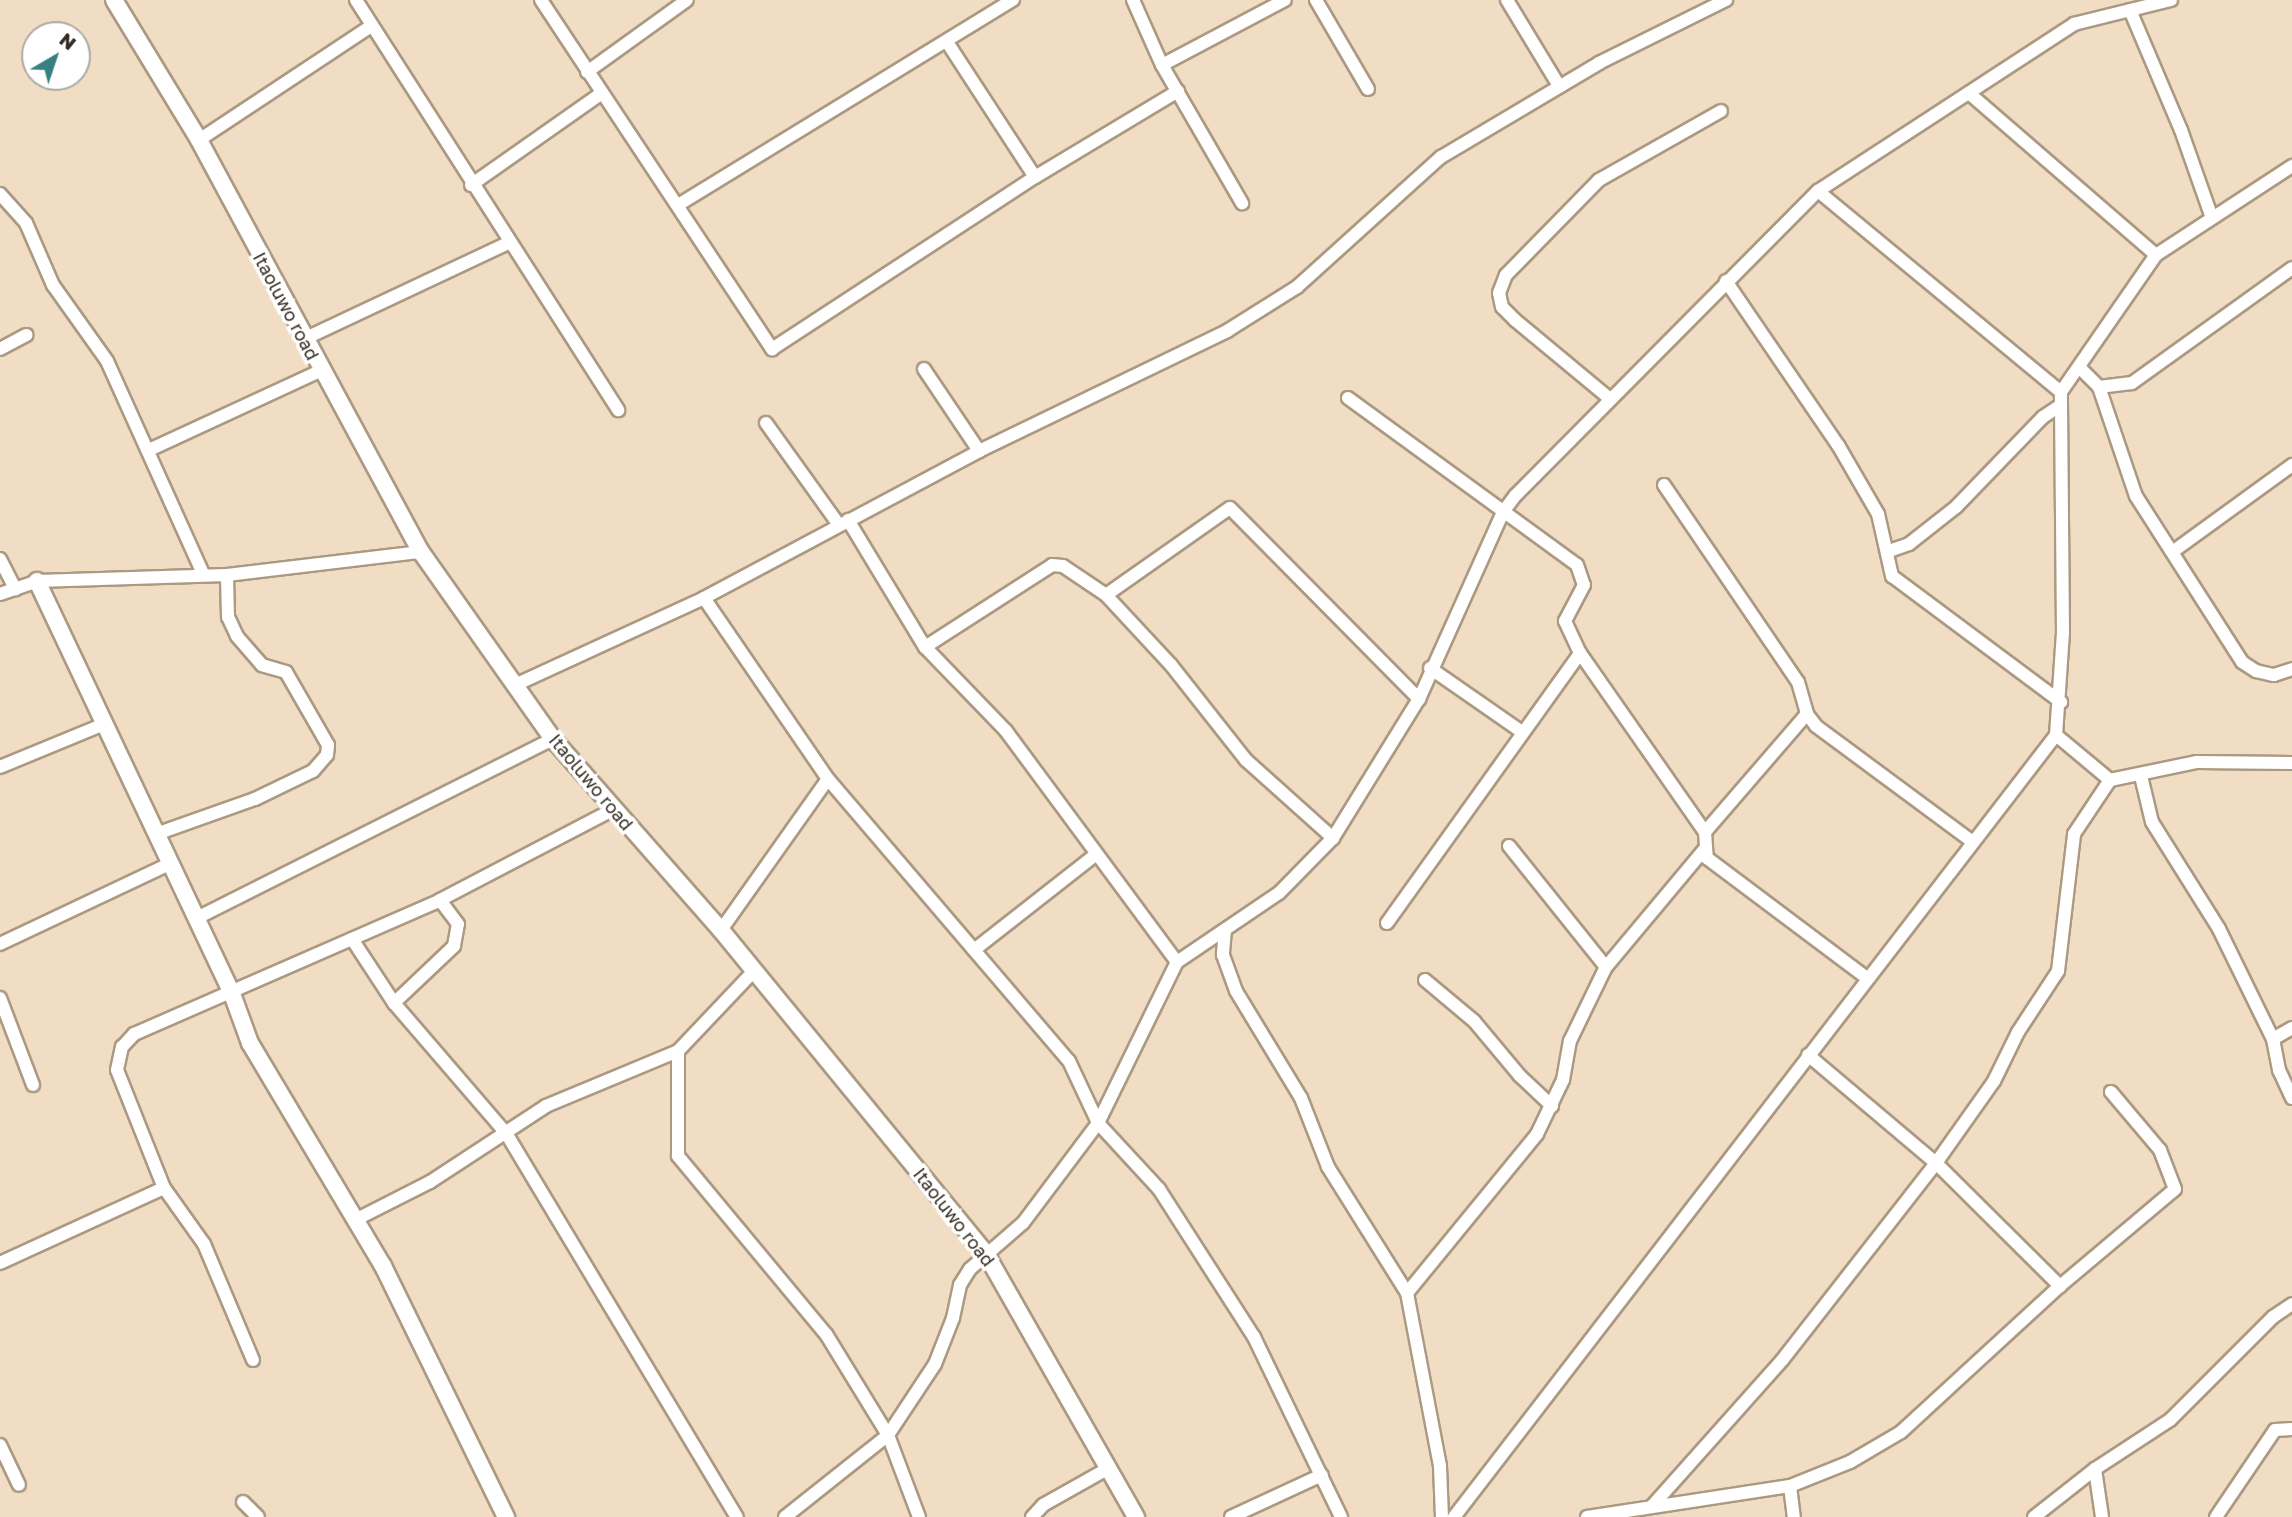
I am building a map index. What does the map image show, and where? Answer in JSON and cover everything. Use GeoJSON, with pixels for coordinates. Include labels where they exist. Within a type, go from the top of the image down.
{"type":"FeatureCollection","features":[{"type":"Feature","properties":{"kind":"street","name":"Itaoluwo road"},"geometry":{"type":"LineString","coordinates":[[114,0],[199,140],[320,371],[421,552],[552,738],[612,810],[721,930],[986,1254],[1136,1517]]}},
{"type":"Feature","properties":{"kind":"street"},"geometry":{"type":"LineString","coordinates":[[356,0],[508,243],[618,410]]}},
{"type":"Feature","properties":{"kind":"street"},"geometry":{"type":"LineString","coordinates":[[541,0],[772,349],[1035,177],[1178,92]]}},
{"type":"Feature","properties":{"kind":"street"},"geometry":{"type":"LineString","coordinates":[[587,72],[687,0]]}},
{"type":"Feature","properties":{"kind":"street"},"geometry":{"type":"LineString","coordinates":[[678,205],[1013,0]]}},
{"type":"Feature","properties":{"kind":"street"},"geometry":{"type":"LineString","coordinates":[[1133,0],[1162,65],[1242,203]]}},
{"type":"Feature","properties":{"kind":"street"},"geometry":{"type":"LineString","coordinates":[[1162,65],[1285,0]]}},
{"type":"Feature","properties":{"kind":"street"},"geometry":{"type":"LineString","coordinates":[[1316,0],[1368,89]]}},
{"type":"Feature","properties":{"kind":"street"},"geometry":{"type":"LineString","coordinates":[[1507,0],[1559,86]]}},
{"type":"Feature","properties":{"kind":"street"},"geometry":{"type":"LineString","coordinates":[[515,685],[704,598],[979,451],[1239,324],[1297,286],[1441,157],[1559,86],[1708,4],[1726,0]]}},
{"type":"Feature","properties":{"kind":"street"},"geometry":{"type":"LineString","coordinates":[[785,1517],[888,1435],[934,1364],[953,1318],[960,1285],[986,1254],[1023,1223],[1098,1123],[1177,962],[1279,893],[1333,838],[1419,699],[1430,668],[1503,512],[1609,398],[1818,191],[2074,24],[2171,0]]}},
{"type":"Feature","properties":{"kind":"street"},"geometry":{"type":"LineString","coordinates":[[2130,10],[2181,130],[2212,218]]}},
{"type":"Feature","properties":{"kind":"street"},"geometry":{"type":"LineString","coordinates":[[199,140],[370,26]]}},
{"type":"Feature","properties":{"kind":"street"},"geometry":{"type":"LineString","coordinates":[[947,42],[1035,177]]}},
{"type":"Feature","properties":{"kind":"street"},"geometry":{"type":"LineString","coordinates":[[471,185],[602,93]]}},
{"type":"Feature","properties":{"kind":"street"},"geometry":{"type":"LineString","coordinates":[[1970,94],[2156,255]]}},
{"type":"Feature","properties":{"kind":"street"},"geometry":{"type":"LineString","coordinates":[[1609,398],[1502,307],[1499,293],[1506,275],[1599,180],[1721,111]]}},
{"type":"Feature","properties":{"kind":"street"},"geometry":{"type":"LineString","coordinates":[[1889,551],[1909,544],[1956,507],[2061,399],[2156,255],[2292,166]]}},
{"type":"Feature","properties":{"kind":"street"},"geometry":{"type":"LineString","coordinates":[[1454,1517],[2056,735],[2061,702],[2061,399],[1818,191]]}},
{"type":"Feature","properties":{"kind":"street"},"geometry":{"type":"LineString","coordinates":[[0,194],[34,236],[44,268],[107,361],[203,574]]}},
{"type":"Feature","properties":{"kind":"street"},"geometry":{"type":"LineString","coordinates":[[304,340],[508,243]]}},
{"type":"Feature","properties":{"kind":"street"},"geometry":{"type":"LineString","coordinates":[[2099,387],[2132,383],[2292,268]]}},
{"type":"Feature","properties":{"kind":"street"},"geometry":{"type":"LineString","coordinates":[[1726,281],[1838,445],[1878,514],[1889,551],[1892,576],[1901,587],[2061,702]]}},
{"type":"Feature","properties":{"kind":"street"},"geometry":{"type":"LineString","coordinates":[[0,349],[26,335]]}},
{"type":"Feature","properties":{"kind":"street"},"geometry":{"type":"LineString","coordinates":[[2080,368],[2099,387],[2127,480],[2175,550],[2242,662],[2256,671],[2274,675],[2292,669]]}},
{"type":"Feature","properties":{"kind":"street"},"geometry":{"type":"LineString","coordinates":[[924,369],[979,451]]}},
{"type":"Feature","properties":{"kind":"street"},"geometry":{"type":"LineString","coordinates":[[149,450],[320,371]]}},
{"type":"Feature","properties":{"kind":"street"},"geometry":{"type":"LineString","coordinates":[[1348,398],[1582,571],[1584,585],[1565,621],[1580,653],[1705,832]]}},
{"type":"Feature","properties":{"kind":"street"},"geometry":{"type":"LineString","coordinates":[[766,423],[844,523],[925,647],[1006,731],[1095,855],[1177,962]]}},
{"type":"Feature","properties":{"kind":"street"},"geometry":{"type":"LineString","coordinates":[[2175,550],[2292,465]]}},
{"type":"Feature","properties":{"kind":"street"},"geometry":{"type":"LineString","coordinates":[[1664,485],[1798,682],[1807,715],[1877,774],[1973,842]]}},
{"type":"Feature","properties":{"kind":"street"},"geometry":{"type":"LineString","coordinates":[[1106,595],[1230,508],[1419,699]]}},
{"type":"Feature","properties":{"kind":"street"},"geometry":{"type":"LineString","coordinates":[[0,594],[37,581],[227,575],[421,552]]}},
{"type":"Feature","properties":{"kind":"street"},"geometry":{"type":"LineString","coordinates":[[0,559],[15,589]]}},
{"type":"Feature","properties":{"kind":"street"},"geometry":{"type":"LineString","coordinates":[[925,647],[1052,565],[1063,566],[1106,595],[1171,665],[1246,760],[1333,838]]}},
{"type":"Feature","properties":{"kind":"street"},"geometry":{"type":"LineString","coordinates":[[156,834],[255,799],[313,771],[327,755],[328,745],[286,672],[262,664],[237,636],[228,617],[227,575]]}},
{"type":"Feature","properties":{"kind":"street"},"geometry":{"type":"LineString","coordinates":[[37,581],[102,725],[231,991],[250,1043],[312,1152],[357,1219],[506,1517]]}},
{"type":"Feature","properties":{"kind":"street"},"geometry":{"type":"LineString","coordinates":[[704,598],[828,779],[1069,1061],[1098,1123],[1159,1189],[1246,1325],[1341,1517]]}},
{"type":"Feature","properties":{"kind":"street"},"geometry":{"type":"LineString","coordinates":[[1387,923],[1580,653]]}},
{"type":"Feature","properties":{"kind":"street"},"geometry":{"type":"LineString","coordinates":[[1430,668],[1522,732]]}},
{"type":"Feature","properties":{"kind":"street"},"geometry":{"type":"LineString","coordinates":[[1807,715],[1705,832],[1704,850],[1713,865],[1868,979]]}},
{"type":"Feature","properties":{"kind":"street"},"geometry":{"type":"LineString","coordinates":[[0,767],[102,725]]}},
{"type":"Feature","properties":{"kind":"street"},"geometry":{"type":"LineString","coordinates":[[2056,735],[2110,780],[2141,776],[2197,762],[2292,763]]}},
{"type":"Feature","properties":{"kind":"street"},"geometry":{"type":"LineString","coordinates":[[197,918],[552,738]]}},
{"type":"Feature","properties":{"kind":"street"},"geometry":{"type":"LineString","coordinates":[[2141,776],[2152,822],[2219,929],[2273,1039],[2279,1070],[2292,1098]]}},
{"type":"Feature","properties":{"kind":"street"},"geometry":{"type":"LineString","coordinates":[[721,930],[828,779]]}},
{"type":"Feature","properties":{"kind":"street"},"geometry":{"type":"LineString","coordinates":[[1653,1505],[1783,1359],[1936,1164],[1994,1081],[2018,1032],[2058,971],[2074,834],[2110,780]]}},
{"type":"Feature","properties":{"kind":"street"},"geometry":{"type":"LineString","coordinates":[[253,1360],[204,1244],[164,1188],[117,1070],[122,1047],[134,1034],[440,900],[612,810]]}},
{"type":"Feature","properties":{"kind":"street"},"geometry":{"type":"LineString","coordinates":[[1510,846],[1606,967]]}},
{"type":"Feature","properties":{"kind":"street"},"geometry":{"type":"LineString","coordinates":[[1407,1293],[1537,1134],[1552,1106],[1570,1041],[1606,967],[1704,850]]}},
{"type":"Feature","properties":{"kind":"street"},"geometry":{"type":"LineString","coordinates":[[974,950],[1095,855]]}},
{"type":"Feature","properties":{"kind":"street"},"geometry":{"type":"LineString","coordinates":[[0,944],[169,864]]}},
{"type":"Feature","properties":{"kind":"street"},"geometry":{"type":"LineString","coordinates":[[394,1003],[454,946],[458,924],[440,900]]}},
{"type":"Feature","properties":{"kind":"street"},"geometry":{"type":"LineString","coordinates":[[1225,930],[1223,955],[1236,991],[1301,1098],[1328,1167],[1407,1293],[1440,1466],[1442,1517]]}},
{"type":"Feature","properties":{"kind":"street"},"geometry":{"type":"LineString","coordinates":[[352,939],[394,1003],[506,1133],[737,1517]]}},
{"type":"Feature","properties":{"kind":"street"},"geometry":{"type":"LineString","coordinates":[[357,1219],[430,1182],[546,1106],[678,1051],[755,971]]}},
{"type":"Feature","properties":{"kind":"street"},"geometry":{"type":"LineString","coordinates":[[1425,980],[1474,1021],[1520,1076],[1552,1106]]}},
{"type":"Feature","properties":{"kind":"street"},"geometry":{"type":"LineString","coordinates":[[0,998],[33,1085]]}},
{"type":"Feature","properties":{"kind":"street"},"geometry":{"type":"LineString","coordinates":[[2273,1039],[2292,1028]]}},
{"type":"Feature","properties":{"kind":"street"},"geometry":{"type":"LineString","coordinates":[[678,1051],[678,1156],[826,1334],[888,1435],[919,1517]]}},
{"type":"Feature","properties":{"kind":"street"},"geometry":{"type":"LineString","coordinates":[[1808,1055],[1936,1164],[2060,1286]]}},
{"type":"Feature","properties":{"kind":"street"},"geometry":{"type":"LineString","coordinates":[[1587,1517],[1629,1513],[1653,1505],[1790,1486],[1850,1462],[1901,1432],[2060,1286],[2175,1189],[2160,1150],[2111,1092]]}},
{"type":"Feature","properties":{"kind":"street"},"geometry":{"type":"LineString","coordinates":[[0,1263],[164,1188]]}},
{"type":"Feature","properties":{"kind":"street"},"geometry":{"type":"LineString","coordinates":[[2034,1517],[2095,1469],[2170,1420],[2273,1317],[2292,1304]]}},
{"type":"Feature","properties":{"kind":"street"},"geometry":{"type":"LineString","coordinates":[[2216,1517],[2275,1430],[2292,1429]]}},
{"type":"Feature","properties":{"kind":"street"},"geometry":{"type":"LineString","coordinates":[[0,1445],[19,1485]]}},
{"type":"Feature","properties":{"kind":"street"},"geometry":{"type":"LineString","coordinates":[[1032,1517],[1043,1505],[1109,1468]]}},
{"type":"Feature","properties":{"kind":"street"},"geometry":{"type":"LineString","coordinates":[[2095,1469],[2102,1517]]}},
{"type":"Feature","properties":{"kind":"street"},"geometry":{"type":"LineString","coordinates":[[1231,1517],[1322,1475]]}},
{"type":"Feature","properties":{"kind":"street"},"geometry":{"type":"LineString","coordinates":[[1790,1486],[1794,1517]]}},
{"type":"Feature","properties":{"kind":"street"},"geometry":{"type":"LineString","coordinates":[[243,1502],[258,1517]]}}]}
